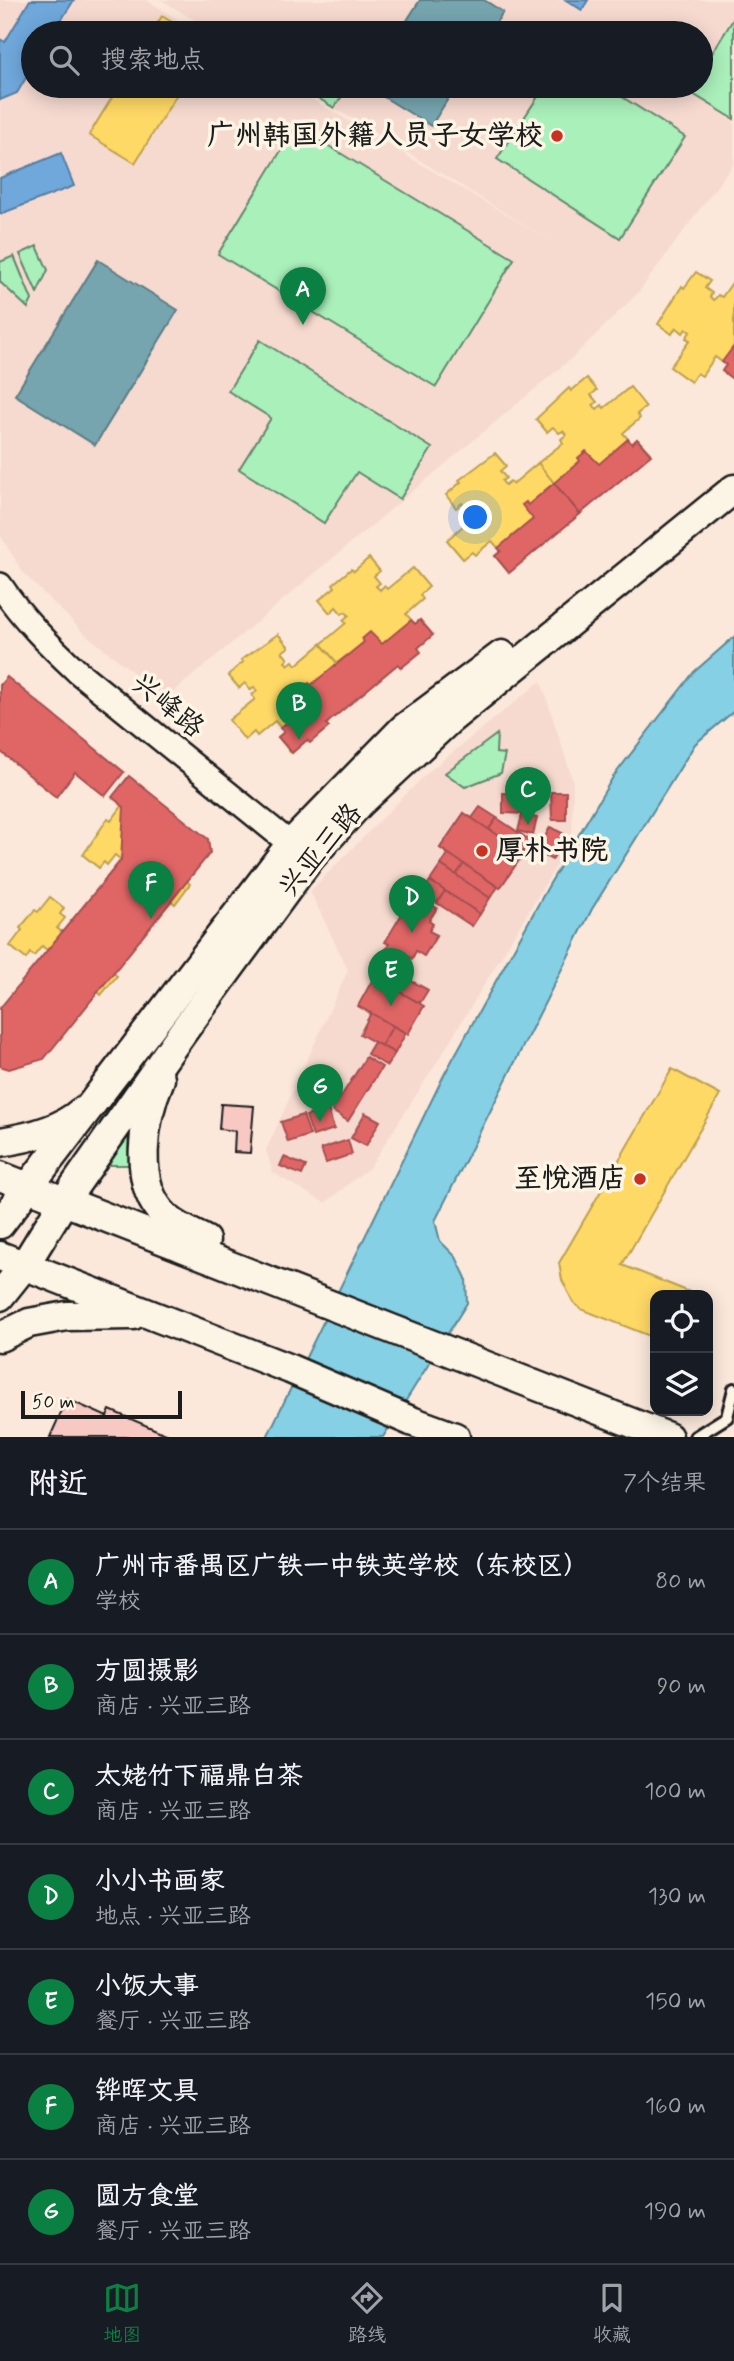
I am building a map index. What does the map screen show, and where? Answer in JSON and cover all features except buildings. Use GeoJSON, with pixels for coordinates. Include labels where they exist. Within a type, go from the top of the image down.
{"type":"FeatureCollection","features":[{"type":"Feature","properties":{"kind":"street","name":"兴亚三路"},"geometry":{"type":"LineString","coordinates":[[0,1224],[99,1096],[404,729],[592,586],[734,469]]}},
{"type":"Feature","properties":{"kind":"street","name":"兴亚三路"},"geometry":{"type":"LineString","coordinates":[[0,1296],[12,1261],[64,1201],[182,1033],[300,852],[360,803],[449,721],[734,489]]}},
{"type":"Feature","properties":{"kind":"street","name":"兴峰路"},"geometry":{"type":"LineString","coordinates":[[0,585],[16,609],[78,672],[300,852]]}},
{"type":"Feature","properties":{"kind":"street"},"geometry":{"type":"LineString","coordinates":[[182,1033],[158,1082],[144,1144],[144,1165],[151,1196],[174,1224],[234,1257],[254,1276]]}},
{"type":"Feature","properties":{"kind":"street"},"geometry":{"type":"LineString","coordinates":[[0,1142],[27,1138],[73,1119],[99,1096]]}},
{"type":"Feature","properties":{"kind":"street"},"geometry":{"type":"LineString","coordinates":[[0,1176],[668,1437]]}},
{"type":"Feature","properties":{"kind":"street"},"geometry":{"type":"LineString","coordinates":[[12,1261],[290,1369],[455,1437]]}},
{"type":"Feature","properties":{"kind":"street"},"geometry":{"type":"LineString","coordinates":[[0,1337],[29,1323],[67,1316],[128,1314],[176,1325]]}},
{"type":"Feature","properties":{"kind":"lane"},"geometry":{"type":"LineString","coordinates":[[695,1437],[727,1417],[734,1389]]}},
{"type":"Feature","properties":{"kind":"shaded area"},"geometry":{"type":"Polygon","coordinates":[[[0,0],[146,0],[181,21],[21,21],[21,98],[310,98],[552,242],[318,98],[713,98],[713,21],[196,21],[161,0],[734,0],[734,163],[638,293],[573,357],[166,698],[85,634],[24,574],[0,535],[0,0]]]}},
{"type":"Feature","properties":{"kind":"shaded area"},"geometry":{"type":"Polygon","coordinates":[[[541,681],[573,781],[572,840],[370,1167],[325,1203],[273,1173],[266,1150],[348,970],[310,891],[428,772],[541,681]]]}},
{"type":"Feature","properties":{"kind":"green space"},"geometry":{"type":"Polygon","coordinates":[[[734,18],[734,119],[700,98],[713,98],[713,52],[734,18]]]}},
{"type":"Feature","properties":{"kind":"green space"},"geometry":{"type":"Polygon","coordinates":[[[318,98],[341,98],[334,108],[318,98]]]}},
{"type":"Feature","properties":{"kind":"green space"},"geometry":{"type":"Polygon","coordinates":[[[537,98],[624,98],[685,137],[620,238],[497,159],[537,98]]]}},
{"type":"Feature","properties":{"kind":"green space"},"geometry":{"type":"Polygon","coordinates":[[[296,126],[514,259],[436,387],[218,254],[296,126]]]}},
{"type":"Feature","properties":{"kind":"green space"},"geometry":{"type":"Polygon","coordinates":[[[37,246],[48,270],[37,293],[20,254],[37,246]]]}},
{"type":"Feature","properties":{"kind":"green space"},"geometry":{"type":"Polygon","coordinates":[[[14,256],[32,300],[28,308],[0,282],[0,262],[14,256]]]}},
{"type":"Feature","properties":{"kind":"green space"},"geometry":{"type":"Polygon","coordinates":[[[260,340],[432,448],[400,499],[357,472],[324,523],[239,469],[271,418],[228,391],[260,340]]]}},
{"type":"Feature","properties":{"kind":"green space"},"geometry":{"type":"Polygon","coordinates":[[[497,734],[496,753],[505,754],[501,773],[465,787],[445,773],[497,734]]]}},
{"type":"Feature","properties":{"kind":"green space"},"geometry":{"type":"Polygon","coordinates":[[[128,1134],[132,1165],[106,1165],[128,1134]]]}},
{"type":"Feature","properties":{"kind":"water"},"geometry":{"type":"Polygon","coordinates":[[[734,637],[734,711],[695,744],[592,909],[435,1221],[440,1241],[456,1257],[466,1278],[467,1303],[383,1437],[267,1437],[444,1075],[549,885],[613,777],[694,672],[734,637]]]}},
{"type":"Feature","properties":{"kind":"place","name":"广州韩国外籍人员子女学校"},"geometry":{"type":"Point","coordinates":[557,136]}},
{"type":"Feature","properties":{"kind":"place","name":"广州市番禺区广铁一中铁英学校（东校区）"},"geometry":{"type":"Point","coordinates":[303,325]}},
{"type":"Feature","properties":{"kind":"place","name":"方圆摄影"},"geometry":{"type":"Point","coordinates":[299,740]}},
{"type":"Feature","properties":{"kind":"place","name":"太姥竹下福鼎白茶"},"geometry":{"type":"Point","coordinates":[528,825]}},
{"type":"Feature","properties":{"kind":"place","name":"厚朴书院"},"geometry":{"type":"Point","coordinates":[482,851]}},
{"type":"Feature","properties":{"kind":"place","name":"铧晖文具"},"geometry":{"type":"Point","coordinates":[151,919]}},
{"type":"Feature","properties":{"kind":"place","name":"小小书画家"},"geometry":{"type":"Point","coordinates":[412,933]}},
{"type":"Feature","properties":{"kind":"place","name":"小饭大事"},"geometry":{"type":"Point","coordinates":[391,1006]}},
{"type":"Feature","properties":{"kind":"place","name":"圆方食堂"},"geometry":{"type":"Point","coordinates":[320,1122]}},
{"type":"Feature","properties":{"kind":"place","name":"至悦酒店"},"geometry":{"type":"Point","coordinates":[640,1179]}}]}
